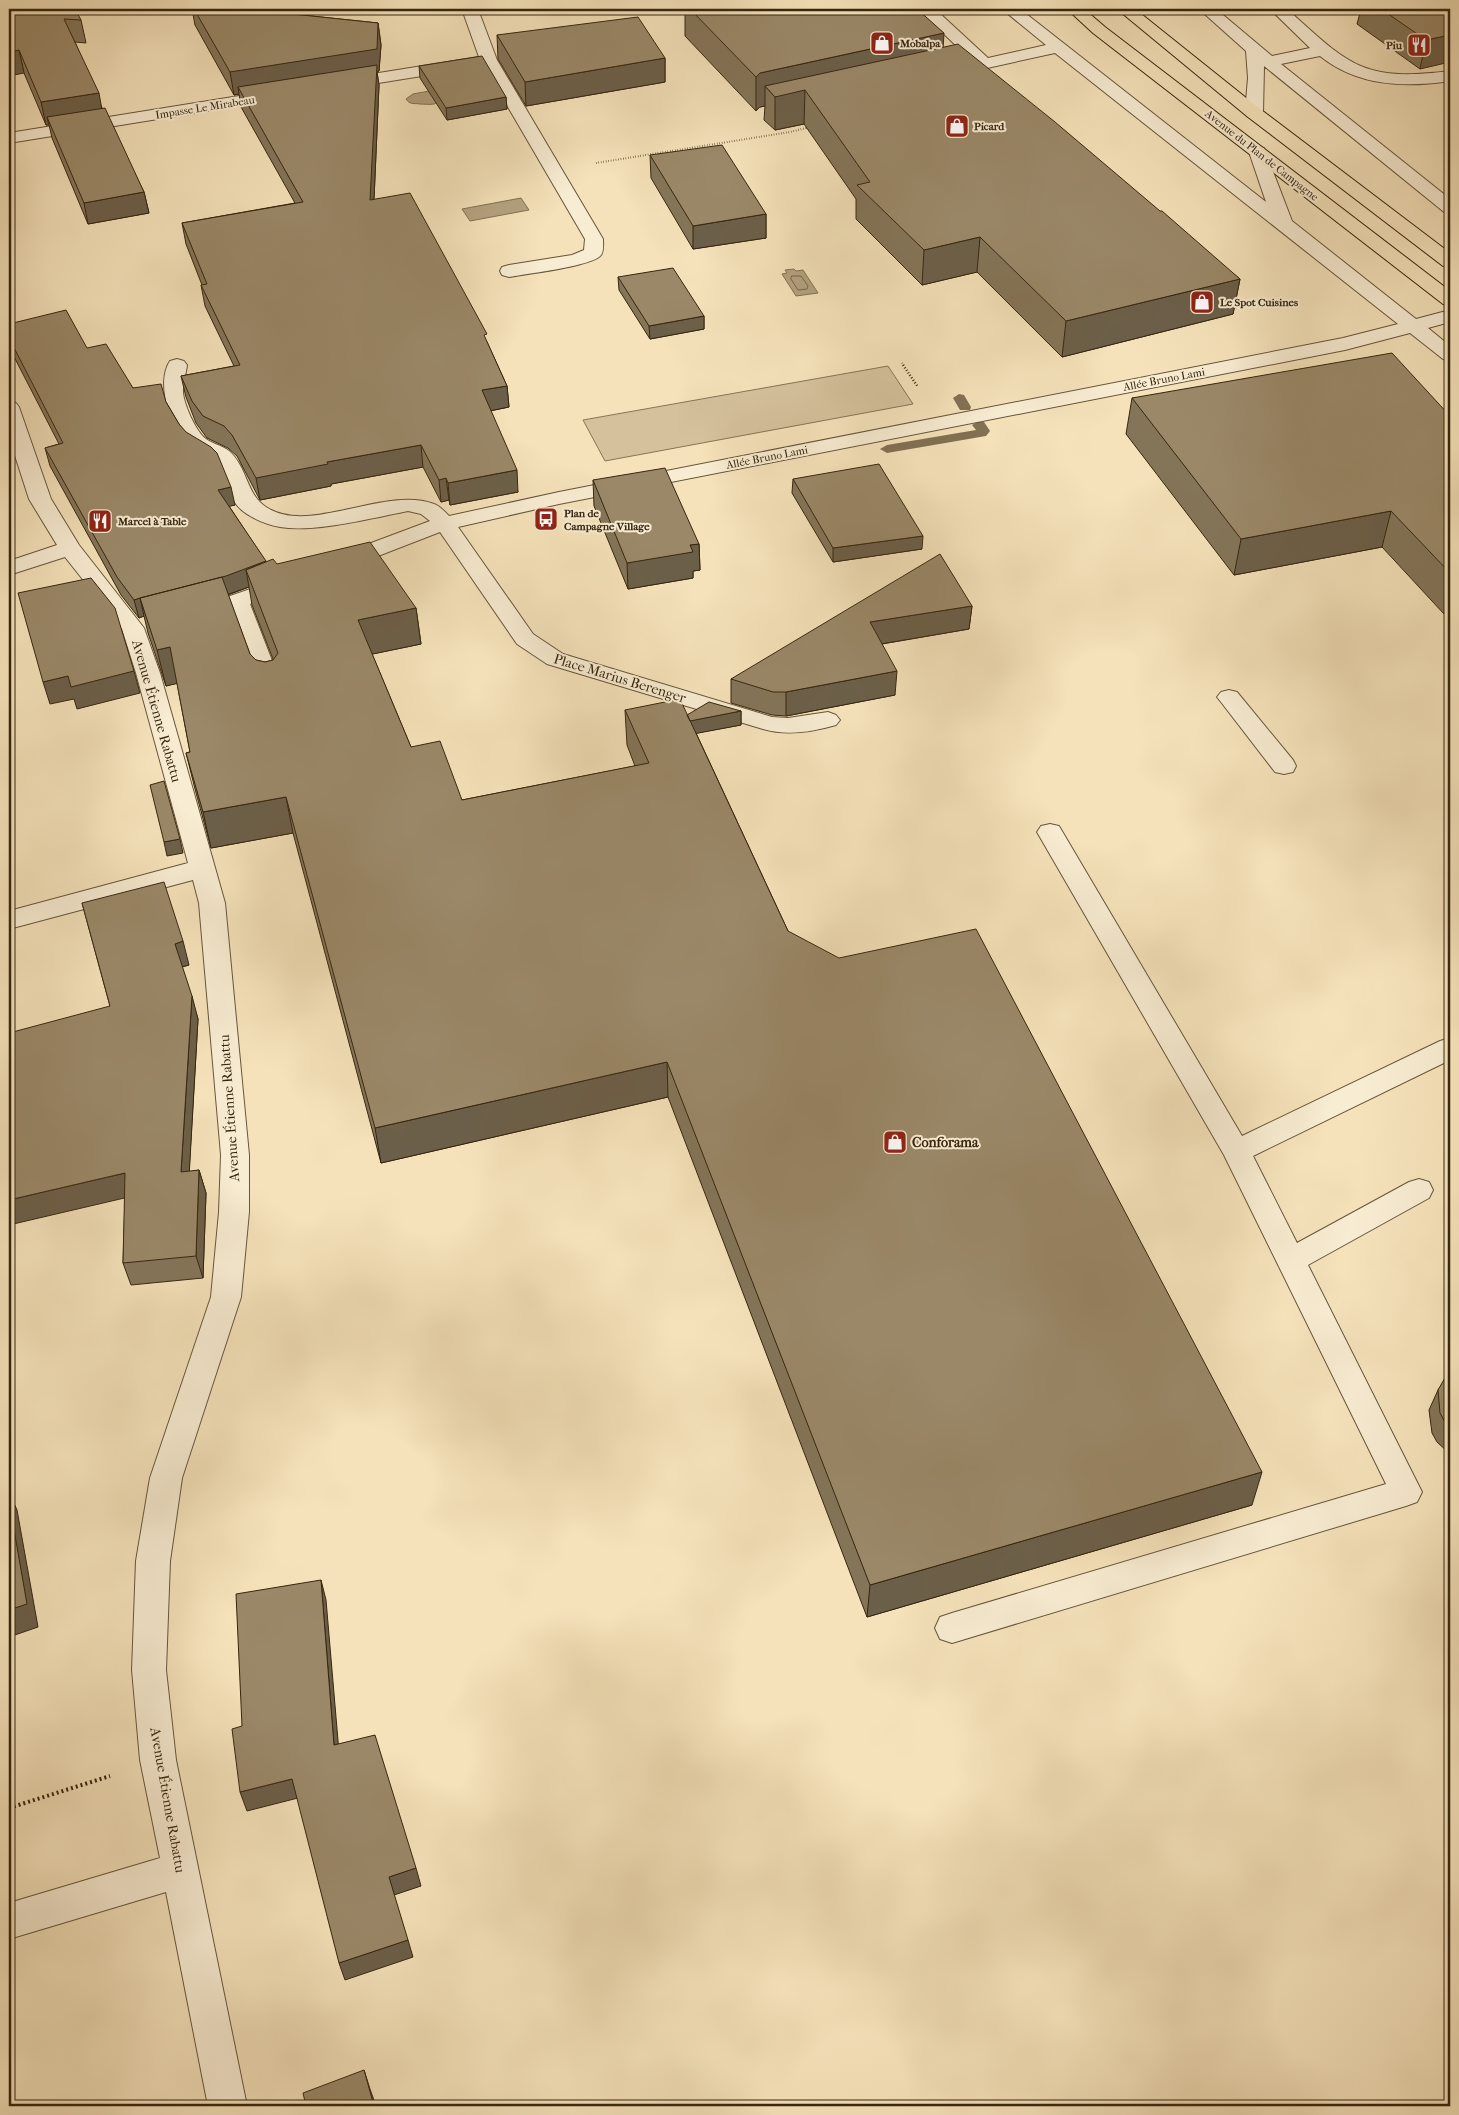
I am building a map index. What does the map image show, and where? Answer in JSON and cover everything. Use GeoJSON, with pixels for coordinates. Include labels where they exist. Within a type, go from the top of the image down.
{"type":"FeatureCollection","features":[{"type":"Feature","properties":{"kind":"main road","name":"Avenue du Plan de Campagne"},"geometry":{"type":"LineString","coordinates":[[1075,9],[1099,30],[1450,300]]}},
{"type":"Feature","properties":{"kind":"main road"},"geometry":{"type":"LineString","coordinates":[[1124,9],[1254,113],[1450,262]]}},
{"type":"Feature","properties":{"kind":"street"},"geometry":{"type":"LineString","coordinates":[[926,9],[985,64]]}},
{"type":"Feature","properties":{"kind":"street"},"geometry":{"type":"LineString","coordinates":[[1010,9],[1450,355]]}},
{"type":"Feature","properties":{"kind":"street"},"geometry":{"type":"LineString","coordinates":[[1207,9],[1267,62],[1448,204]]}},
{"type":"Feature","properties":{"kind":"street"},"geometry":{"type":"LineString","coordinates":[[1278,9],[1344,65],[1365,74],[1392,80],[1422,81],[1450,76]]}},
{"type":"Feature","properties":{"kind":"street"},"geometry":{"type":"LineString","coordinates":[[472,12],[489,60],[594,239],[593,253],[576,260],[509,272]]}},
{"type":"Feature","properties":{"kind":"street"},"geometry":{"type":"LineString","coordinates":[[928,76],[1059,47]]}},
{"type":"Feature","properties":{"kind":"street"},"geometry":{"type":"LineString","coordinates":[[1267,62],[1325,50]]}},
{"type":"Feature","properties":{"kind":"street"},"geometry":{"type":"LineString","coordinates":[[1254,51],[1256,78],[1254,113]]}},
{"type":"Feature","properties":{"kind":"street"},"geometry":{"type":"LineString","coordinates":[[324,87],[489,60]]}},
{"type":"Feature","properties":{"kind":"street","name":"Impasse Le Mirabeau"},"geometry":{"type":"LineString","coordinates":[[9,138],[295,92]]}},
{"type":"Feature","properties":{"kind":"street"},"geometry":{"type":"LineString","coordinates":[[1258,152],[1283,223]]}},
{"type":"Feature","properties":{"kind":"street","name":"Allée Bruno Lami"},"geometry":{"type":"LineString","coordinates":[[181,616],[238,602],[445,523],[558,498],[1345,344],[1450,316]]}},
{"type":"Feature","properties":{"kind":"street","name":"Place Marius Berenger"},"geometry":{"type":"LineString","coordinates":[[177,365],[173,392],[186,429],[198,443],[221,455],[232,469],[245,501],[260,512],[282,521],[310,522],[408,505],[428,509],[445,523],[525,638],[538,650],[555,659],[771,724],[788,726],[828,720]]}},
{"type":"Feature","properties":{"kind":"street","name":"Avenue Étienne Rabattu"},"geometry":{"type":"LineString","coordinates":[[9,407],[40,499],[70,548],[143,626],[212,903],[235,1155],[234,1212],[226,1297],[166,1478],[152,1561],[149,1670],[158,1760],[228,2106]]}},
{"type":"Feature","properties":{"kind":"street"},"geometry":{"type":"LineString","coordinates":[[9,568],[70,548]]}},
{"type":"Feature","properties":{"kind":"street"},"geometry":{"type":"LineString","coordinates":[[238,602],[271,689]]}},
{"type":"Feature","properties":{"kind":"street"},"geometry":{"type":"LineString","coordinates":[[1229,697],[1284,766]]}},
{"type":"Feature","properties":{"kind":"street"},"geometry":{"type":"LineString","coordinates":[[952,1628],[1406,1492],[1236,1152],[1050,832]]}},
{"type":"Feature","properties":{"kind":"street"},"geometry":{"type":"LineString","coordinates":[[9,920],[203,868]]}},
{"type":"Feature","properties":{"kind":"street"},"geometry":{"type":"LineString","coordinates":[[1236,1152],[1450,1048]]}},
{"type":"Feature","properties":{"kind":"street"},"geometry":{"type":"LineString","coordinates":[[1291,1260],[1419,1190]]}},
{"type":"Feature","properties":{"kind":"street"},"geometry":{"type":"LineString","coordinates":[[9,1921],[180,1870]]}},
{"type":"Feature","properties":{"kind":"path"},"geometry":{"type":"LineString","coordinates":[[553,170],[790,132],[806,128],[808,122]]}},
{"type":"Feature","properties":{"kind":"path"},"geometry":{"type":"LineString","coordinates":[[9,1808],[158,1760]]}},
{"type":"Feature","properties":{"kind":"shaded area"},"geometry":{"type":"Polygon","coordinates":[[[888,366],[913,404],[605,461],[583,420],[888,366]]]}},
{"type":"Feature","properties":{"kind":"water"},"geometry":{"type":"Polygon","coordinates":[[[446,88],[439,101],[434,104],[412,103],[406,99],[413,94],[446,88]]]}},
{"type":"Feature","properties":{"kind":"water"},"geometry":{"type":"Polygon","coordinates":[[[521,198],[529,210],[470,221],[462,209],[521,198]]]}},
{"type":"Feature","properties":{"kind":"water"},"geometry":{"type":"Polygon","coordinates":[[[794,269],[796,271],[803,270],[818,293],[796,296],[782,274],[787,273],[785,270],[794,269]]]}},
{"type":"Feature","properties":{"kind":"building"},"geometry":{"type":"Polygon","coordinates":[[[9,9],[75,9],[81,20],[64,19],[99,93],[41,102],[19,50],[9,52],[9,9]]]}},
{"type":"Feature","properties":{"kind":"building"},"geometry":{"type":"Polygon","coordinates":[[[194,9],[245,9],[378,23],[377,49],[230,72],[194,9]]]}},
{"type":"Feature","properties":{"kind":"building"},"geometry":{"type":"Polygon","coordinates":[[[690,9],[917,9],[944,33],[760,73],[756,77],[690,9]]]}},
{"type":"Feature","properties":{"kind":"building"},"geometry":{"type":"Polygon","coordinates":[[[1381,9],[1450,9],[1450,35],[1426,40],[1381,9]]]}},
{"type":"Feature","properties":{"kind":"building"},"geometry":{"type":"Polygon","coordinates":[[[638,17],[665,58],[525,82],[497,35],[638,17]]]}},
{"type":"Feature","properties":{"kind":"building"},"geometry":{"type":"Polygon","coordinates":[[[958,44],[1162,211],[1240,279],[1066,321],[980,237],[924,250],[857,185],[870,182],[805,90],[775,97],[765,86],[958,44]]]}},
{"type":"Feature","properties":{"kind":"building"},"geometry":{"type":"Polygon","coordinates":[[[482,56],[506,97],[446,108],[419,66],[482,56]]]}},
{"type":"Feature","properties":{"kind":"building"},"geometry":{"type":"Polygon","coordinates":[[[377,65],[370,200],[410,193],[487,334],[484,335],[507,386],[482,390],[517,470],[448,483],[446,478],[439,480],[421,445],[327,462],[328,464],[256,478],[232,435],[224,426],[203,416],[192,401],[181,376],[240,365],[201,285],[207,284],[182,223],[303,202],[238,87],[377,65]]]}},
{"type":"Feature","properties":{"kind":"building"},"geometry":{"type":"Polygon","coordinates":[[[105,108],[144,192],[84,203],[47,117],[105,108]]]}},
{"type":"Feature","properties":{"kind":"building"},"geometry":{"type":"Polygon","coordinates":[[[722,145],[766,214],[693,226],[650,155],[722,145]]]}},
{"type":"Feature","properties":{"kind":"building"},"geometry":{"type":"Polygon","coordinates":[[[673,268],[704,316],[649,326],[618,277],[673,268]]]}},
{"type":"Feature","properties":{"kind":"building"},"geometry":{"type":"Polygon","coordinates":[[[66,310],[87,348],[106,344],[133,388],[161,384],[166,402],[179,424],[186,432],[211,447],[217,453],[231,487],[218,490],[266,561],[226,576],[134,600],[117,577],[45,448],[63,443],[9,338],[9,324],[66,310]]]}},
{"type":"Feature","properties":{"kind":"building"},"geometry":{"type":"Polygon","coordinates":[[[1392,353],[1450,416],[1450,573],[1391,511],[1241,539],[1132,398],[1392,353]]]}},
{"type":"Feature","properties":{"kind":"building"},"geometry":{"type":"Polygon","coordinates":[[[879,464],[923,536],[833,548],[793,479],[879,464]]]}},
{"type":"Feature","properties":{"kind":"building"},"geometry":{"type":"Polygon","coordinates":[[[665,468],[699,544],[690,545],[693,552],[627,563],[593,480],[665,468]]]}},
{"type":"Feature","properties":{"kind":"building"},"geometry":{"type":"Polygon","coordinates":[[[370,542],[416,608],[358,620],[411,747],[440,741],[462,800],[649,763],[625,710],[680,699],[788,931],[839,958],[976,929],[1262,1472],[870,1585],[667,1062],[375,1128],[286,797],[203,812],[186,753],[190,752],[170,647],[157,650],[140,598],[222,577],[250,654],[256,660],[265,662],[273,660],[278,653],[246,570],[273,559],[277,564],[370,542]]]}},
{"type":"Feature","properties":{"kind":"building"},"geometry":{"type":"Polygon","coordinates":[[[940,554],[972,606],[870,622],[897,671],[786,692],[773,692],[731,679],[940,554]]]}},
{"type":"Feature","properties":{"kind":"building"},"geometry":{"type":"Polygon","coordinates":[[[91,578],[115,608],[134,671],[71,687],[68,676],[43,682],[18,593],[91,578]]]}},
{"type":"Feature","properties":{"kind":"building"},"geometry":{"type":"Polygon","coordinates":[[[709,702],[741,711],[690,721],[687,715],[709,702]]]}},
{"type":"Feature","properties":{"kind":"building"},"geometry":{"type":"Polygon","coordinates":[[[164,781],[180,839],[164,842],[150,785],[164,781]]]}},
{"type":"Feature","properties":{"kind":"building"},"geometry":{"type":"Polygon","coordinates":[[[164,882],[183,941],[175,944],[192,996],[181,1172],[199,1170],[196,1256],[123,1263],[125,1173],[9,1200],[9,1033],[110,1006],[82,903],[164,882]]]}},
{"type":"Feature","properties":{"kind":"building"},"geometry":{"type":"Polygon","coordinates":[[[1450,1373],[1450,1426],[1445,1422],[1440,1413],[1438,1390],[1446,1376],[1450,1373]]]}},
{"type":"Feature","properties":{"kind":"building"},"geometry":{"type":"Polygon","coordinates":[[[9,1501],[27,1604],[9,1610],[9,1501]]]}},
{"type":"Feature","properties":{"kind":"building"},"geometry":{"type":"Polygon","coordinates":[[[321,1580],[334,1745],[375,1735],[416,1868],[389,1877],[408,1940],[339,1963],[292,1779],[240,1792],[232,1729],[242,1726],[236,1594],[321,1580]]]}},
{"type":"Feature","properties":{"kind":"building"},"geometry":{"type":"Polygon","coordinates":[[[364,2070],[374,2106],[306,2106],[303,2093],[364,2070]]]}},
{"type":"Feature","properties":{"kind":"waterway"},"geometry":{"type":"LineString","coordinates":[[959,398],[965,407]]}},
{"type":"Feature","properties":{"kind":"waterway"},"geometry":{"type":"LineString","coordinates":[[887,449],[981,433],[983,431],[979,425]]}},
{"type":"Feature","properties":{"kind":"place","name":"Mobalpa"},"geometry":{"type":"Point","coordinates":[882,43]}},
{"type":"Feature","properties":{"kind":"place","name":"Piu"},"geometry":{"type":"Point","coordinates":[1419,45]}},
{"type":"Feature","properties":{"kind":"place","name":"Picard"},"geometry":{"type":"Point","coordinates":[957,126]}},
{"type":"Feature","properties":{"kind":"place","name":"Le Spot Cuisines"},"geometry":{"type":"Point","coordinates":[1202,302]}},
{"type":"Feature","properties":{"kind":"place","name":"Plan de Campagne Village"},"geometry":{"type":"Point","coordinates":[546,519]}},
{"type":"Feature","properties":{"kind":"place","name":"Marcel à Table"},"geometry":{"type":"Point","coordinates":[100,521]}},
{"type":"Feature","properties":{"kind":"place","name":"Conforama"},"geometry":{"type":"Point","coordinates":[895,1142]}}]}
